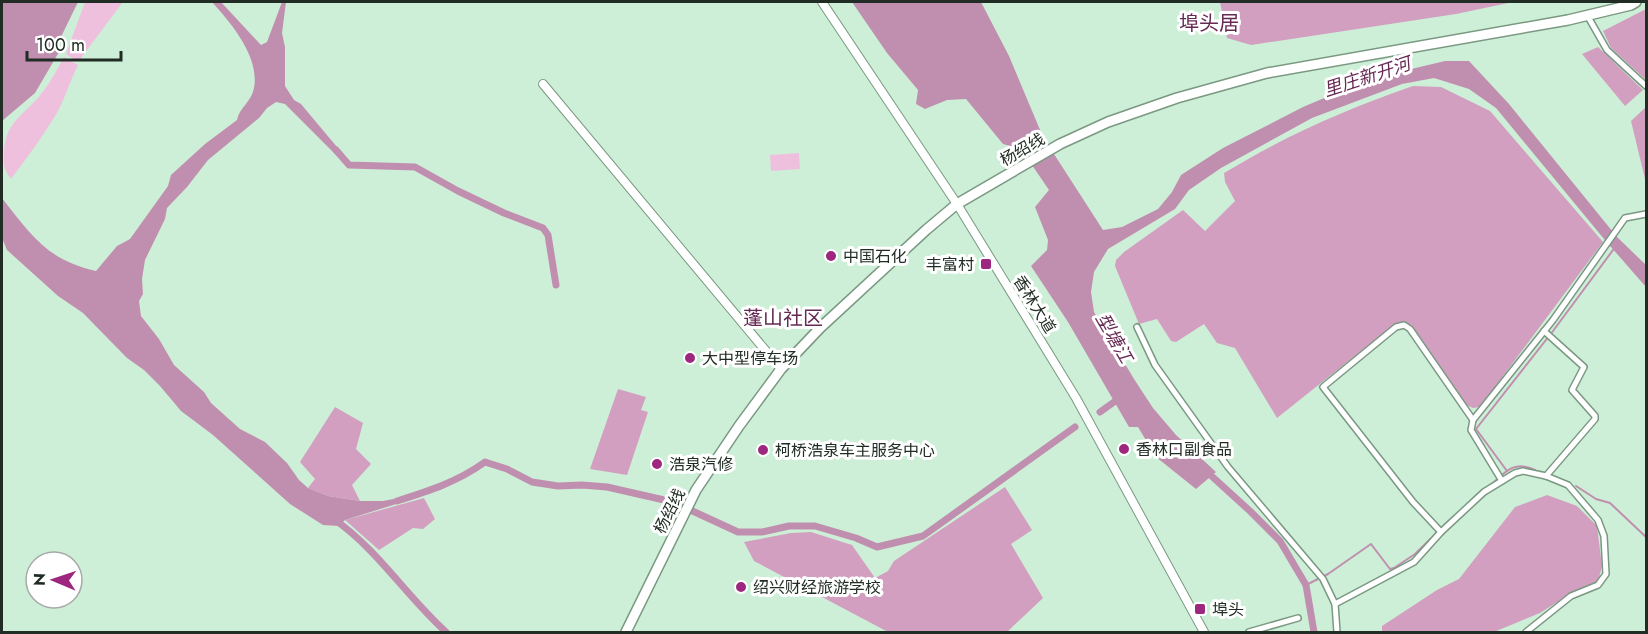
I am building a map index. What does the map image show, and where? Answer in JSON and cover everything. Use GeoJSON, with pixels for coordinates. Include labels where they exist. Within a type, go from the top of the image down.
{"type":"FeatureCollection","features":[{"type":"Feature","properties":{"kind":"main road","name":"杨绍线"},"geometry":{"type":"LineString","coordinates":[[626,633],[696,490],[781,369],[820,328],[957,204],[1060,144],[1108,122],[1177,98],[1267,73],[1587,15],[1636,2]]}},
{"type":"Feature","properties":{"kind":"street","name":"香林大道"},"geometry":{"type":"LineString","coordinates":[[822,2],[957,204],[1076,398],[1204,633]]}},
{"type":"Feature","properties":{"kind":"street"},"geometry":{"type":"LineString","coordinates":[[1587,15],[1607,50],[1647,86]]}},
{"type":"Feature","properties":{"kind":"street"},"geometry":{"type":"LineString","coordinates":[[543,84],[781,369]]}},
{"type":"Feature","properties":{"kind":"street"},"geometry":{"type":"LineString","coordinates":[[1501,478],[1471,430],[1473,420],[1544,331],[1625,218],[1647,214]]}},
{"type":"Feature","properties":{"kind":"street"},"geometry":{"type":"LineString","coordinates":[[1438,530],[1413,502],[1323,387],[1396,327],[1404,325],[1410,329],[1473,420]]}},
{"type":"Feature","properties":{"kind":"street"},"geometry":{"type":"LineString","coordinates":[[1137,327],[1155,365],[1228,467],[1323,577],[1335,604],[1337,633]]}},
{"type":"Feature","properties":{"kind":"street"},"geometry":{"type":"LineString","coordinates":[[1544,331],[1584,367],[1572,390],[1595,416],[1595,419],[1546,476]]}},
{"type":"Feature","properties":{"kind":"street"},"geometry":{"type":"LineString","coordinates":[[1335,604],[1414,562],[1438,530],[1501,478],[1523,471],[1546,476],[1568,485],[1598,520],[1604,536],[1606,574],[1598,585],[1571,596],[1526,633]]}},
{"type":"Feature","properties":{"kind":"street"},"geometry":{"type":"LineString","coordinates":[[1249,633],[1298,618]]}},
{"type":"Feature","properties":{"kind":"shaded area"},"geometry":{"type":"Polygon","coordinates":[[[2,2],[78,2],[59,41],[59,52],[35,93],[2,121],[2,2]]]}},
{"type":"Feature","properties":{"kind":"shaded area"},"geometry":{"type":"Polygon","coordinates":[[[85,2],[123,2],[78,62],[66,54],[85,2]]]}},
{"type":"Feature","properties":{"kind":"shaded area"},"geometry":{"type":"Polygon","coordinates":[[[212,2],[221,2],[261,45],[267,42],[282,2],[286,2],[282,33],[285,47],[285,86],[294,100],[301,104],[342,153],[338,157],[285,104],[276,102],[267,108],[259,118],[208,160],[167,208],[165,219],[145,260],[142,279],[143,294],[139,301],[141,316],[159,339],[174,365],[240,429],[265,442],[308,488],[328,496],[360,501],[383,501],[404,497],[406,501],[345,520],[339,526],[323,525],[290,504],[213,435],[181,411],[144,370],[127,358],[83,313],[58,296],[7,250],[2,238],[2,198],[32,234],[52,253],[79,266],[96,271],[117,246],[130,239],[168,186],[171,175],[205,144],[237,120],[253,93],[255,76],[253,64],[235,30],[212,2]]]}},
{"type":"Feature","properties":{"kind":"shaded area"},"geometry":{"type":"Polygon","coordinates":[[[852,2],[981,2],[1009,56],[1043,137],[1103,230],[1122,227],[1158,209],[1172,192],[1181,175],[1223,148],[1303,107],[1369,79],[1445,61],[1469,61],[1509,104],[1617,237],[1646,265],[1646,287],[1496,108],[1469,89],[1434,78],[1402,84],[1312,118],[1221,168],[1189,190],[1175,209],[1108,249],[1094,272],[1091,292],[1094,312],[1134,379],[1153,408],[1176,435],[1216,472],[1196,489],[1156,457],[1138,427],[1129,427],[1068,322],[1031,266],[1047,250],[1048,240],[1035,207],[1049,190],[1021,149],[1003,144],[966,99],[947,100],[925,109],[916,104],[918,90],[887,53],[852,2]]]}},
{"type":"Feature","properties":{"kind":"shaded area"},"geometry":{"type":"Polygon","coordinates":[[[1220,2],[1513,2],[1456,14],[1251,45],[1227,38],[1220,2]]]}},
{"type":"Feature","properties":{"kind":"shaded area"},"geometry":{"type":"Polygon","coordinates":[[[1646,9],[1646,80],[1611,48],[1603,31],[1646,9]]]}},
{"type":"Feature","properties":{"kind":"shaded area"},"geometry":{"type":"Polygon","coordinates":[[[1598,47],[1643,90],[1625,106],[1582,54],[1598,47]]]}},
{"type":"Feature","properties":{"kind":"shaded area"},"geometry":{"type":"Polygon","coordinates":[[[64,57],[78,65],[63,101],[46,130],[11,179],[5,170],[4,160],[8,133],[17,119],[44,90],[64,57]]]}},
{"type":"Feature","properties":{"kind":"shaded area"},"geometry":{"type":"Polygon","coordinates":[[[1413,86],[1441,87],[1490,111],[1603,242],[1480,407],[1473,408],[1466,405],[1411,325],[1404,322],[1395,324],[1277,418],[1235,348],[1217,343],[1204,324],[1176,342],[1171,341],[1157,319],[1139,324],[1115,266],[1116,260],[1124,252],[1183,210],[1205,231],[1235,201],[1225,182],[1224,173],[1316,124],[1413,86]]]}},
{"type":"Feature","properties":{"kind":"shaded area"},"geometry":{"type":"Polygon","coordinates":[[[1646,107],[1646,183],[1631,121],[1646,107]]]}},
{"type":"Feature","properties":{"kind":"shaded area"},"geometry":{"type":"Polygon","coordinates":[[[799,153],[800,169],[771,171],[770,155],[799,153]]]}},
{"type":"Feature","properties":{"kind":"shaded area"},"geometry":{"type":"Polygon","coordinates":[[[618,389],[646,397],[641,410],[648,412],[627,475],[590,469],[618,389]]]}},
{"type":"Feature","properties":{"kind":"shaded area"},"geometry":{"type":"Polygon","coordinates":[[[335,407],[363,423],[356,449],[371,464],[352,485],[360,501],[328,496],[308,488],[315,479],[300,462],[335,407]]]}},
{"type":"Feature","properties":{"kind":"shaded area"},"geometry":{"type":"Polygon","coordinates":[[[1005,487],[1032,530],[1011,544],[1043,598],[1007,632],[888,632],[754,561],[744,542],[791,533],[811,532],[852,545],[875,578],[888,571],[894,561],[1005,487]]]}},
{"type":"Feature","properties":{"kind":"shaded area"},"geometry":{"type":"Polygon","coordinates":[[[1547,495],[1577,506],[1597,526],[1602,566],[1598,582],[1570,594],[1540,613],[1494,632],[1382,632],[1382,626],[1437,590],[1459,579],[1515,507],[1547,495]]]}},
{"type":"Feature","properties":{"kind":"shaded area"},"geometry":{"type":"Polygon","coordinates":[[[424,498],[435,519],[423,529],[413,528],[379,550],[345,520],[424,498]]]}},
{"type":"Feature","properties":{"kind":"waterway"},"geometry":{"type":"LineString","coordinates":[[336,150],[349,165],[415,167],[504,213],[543,228],[548,235],[556,285]]}},
{"type":"Feature","properties":{"kind":"waterway"},"geometry":{"type":"LineString","coordinates":[[1507,471],[1476,429],[1616,246]]}},
{"type":"Feature","properties":{"kind":"waterway"},"geometry":{"type":"LineString","coordinates":[[1100,412],[1121,397]]}},
{"type":"Feature","properties":{"kind":"waterway"},"geometry":{"type":"LineString","coordinates":[[397,501],[432,490],[485,462],[507,469],[532,482],[558,486],[607,487],[673,502],[738,532],[762,532],[789,526],[815,526],[877,547],[923,536],[1075,427]]}},
{"type":"Feature","properties":{"kind":"waterway"},"geometry":{"type":"LineString","coordinates":[[1491,485],[1510,469],[1521,466],[1535,470]]}},
{"type":"Feature","properties":{"kind":"waterway","name":"型塘江"},"geometry":{"type":"LineString","coordinates":[[1206,471],[1280,541],[1306,585],[1314,632]]}},
{"type":"Feature","properties":{"kind":"waterway"},"geometry":{"type":"LineString","coordinates":[[1576,486],[1596,499],[1610,503],[1646,537]]}},
{"type":"Feature","properties":{"kind":"waterway"},"geometry":{"type":"LineString","coordinates":[[1306,585],[1328,574],[1371,544],[1390,569],[1394,568],[1415,554],[1454,516]]}},
{"type":"Feature","properties":{"kind":"waterway"},"geometry":{"type":"LineString","coordinates":[[335,520],[379,559],[446,632]]}},
{"type":"Feature","properties":{"kind":"place","name":"中国石化"},"geometry":{"type":"Point","coordinates":[831,256]}},
{"type":"Feature","properties":{"kind":"place","name":"丰富村"},"geometry":{"type":"Point","coordinates":[986,264]}},
{"type":"Feature","properties":{"kind":"place","name":"大中型停车场"},"geometry":{"type":"Point","coordinates":[690,358]}},
{"type":"Feature","properties":{"kind":"place","name":"香林口副食品"},"geometry":{"type":"Point","coordinates":[1124,449]}},
{"type":"Feature","properties":{"kind":"place","name":"柯桥浩泉车主服务中心"},"geometry":{"type":"Point","coordinates":[763,450]}},
{"type":"Feature","properties":{"kind":"place","name":"浩泉汽修"},"geometry":{"type":"Point","coordinates":[657,464]}},
{"type":"Feature","properties":{"kind":"place","name":"绍兴财经旅游学校"},"geometry":{"type":"Point","coordinates":[741,587]}},
{"type":"Feature","properties":{"kind":"place","name":"埠头"},"geometry":{"type":"Point","coordinates":[1200,609]}},
{"type":"Feature","properties":{"kind":"district","name":"埠头居"},"geometry":{"type":"Point","coordinates":[1209,23]}},
{"type":"Feature","properties":{"kind":"district","name":"蓬山社区"},"geometry":{"type":"Point","coordinates":[783,318]}},
{"type":"Feature","properties":{"kind":"water label","name":"里庄新开河"},"geometry":{"type":"Point","coordinates":[1367,77]}}]}
